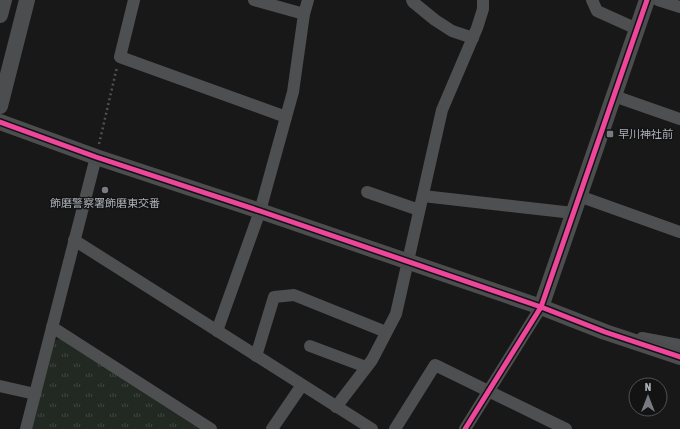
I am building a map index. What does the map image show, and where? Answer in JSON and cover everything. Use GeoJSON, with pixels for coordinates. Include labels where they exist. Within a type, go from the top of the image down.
{"type":"FeatureCollection","features":[{"type":"Feature","properties":{"kind":"street"},"geometry":{"type":"LineString","coordinates":[[0,15],[4,0]]}},
{"type":"Feature","properties":{"kind":"street"},"geometry":{"type":"LineString","coordinates":[[0,106],[27,0]]}},
{"type":"Feature","properties":{"kind":"street"},"geometry":{"type":"LineString","coordinates":[[134,0],[120,56],[286,117]]}},
{"type":"Feature","properties":{"kind":"street"},"geometry":{"type":"LineString","coordinates":[[254,0],[304,14]]}},
{"type":"Feature","properties":{"kind":"street"},"geometry":{"type":"LineString","coordinates":[[217,331],[260,211],[293,92],[304,14],[308,0]]}},
{"type":"Feature","properties":{"kind":"street"},"geometry":{"type":"LineString","coordinates":[[412,0],[435,20],[452,31],[473,38]]}},
{"type":"Feature","properties":{"kind":"street"},"geometry":{"type":"LineString","coordinates":[[336,406],[372,360],[396,314],[442,110],[477,28],[483,9],[483,0]]}},
{"type":"Feature","properties":{"kind":"street"},"geometry":{"type":"LineString","coordinates":[[592,0],[597,11],[637,29]]}},
{"type":"Feature","properties":{"kind":"street"},"geometry":{"type":"LineString","coordinates":[[465,429],[541,307],[647,0]]}},
{"type":"Feature","properties":{"kind":"street"},"geometry":{"type":"LineString","coordinates":[[658,0],[680,7]]}},
{"type":"Feature","properties":{"kind":"street"},"geometry":{"type":"LineString","coordinates":[[614,96],[680,119]]}},
{"type":"Feature","properties":{"kind":"street"},"geometry":{"type":"LineString","coordinates":[[0,122],[96,157],[260,211],[541,307],[605,332],[680,358]]}},
{"type":"Feature","properties":{"kind":"street"},"geometry":{"type":"LineString","coordinates":[[26,429],[96,157]]}},
{"type":"Feature","properties":{"kind":"street"},"geometry":{"type":"LineString","coordinates":[[367,192],[419,210]]}},
{"type":"Feature","properties":{"kind":"street"},"geometry":{"type":"LineString","coordinates":[[423,196],[573,213]]}},
{"type":"Feature","properties":{"kind":"street"},"geometry":{"type":"LineString","coordinates":[[579,196],[680,232]]}},
{"type":"Feature","properties":{"kind":"street"},"geometry":{"type":"LineString","coordinates":[[74,240],[372,429]]}},
{"type":"Feature","properties":{"kind":"street"},"geometry":{"type":"LineString","coordinates":[[256,356],[274,297],[294,295],[386,332]]}},
{"type":"Feature","properties":{"kind":"street"},"geometry":{"type":"LineString","coordinates":[[52,327],[210,429]]}},
{"type":"Feature","properties":{"kind":"street"},"geometry":{"type":"LineString","coordinates":[[605,332],[680,345]]}},
{"type":"Feature","properties":{"kind":"street"},"geometry":{"type":"LineString","coordinates":[[310,346],[366,367]]}},
{"type":"Feature","properties":{"kind":"street"},"geometry":{"type":"LineString","coordinates":[[395,429],[435,365],[566,429]]}},
{"type":"Feature","properties":{"kind":"street"},"geometry":{"type":"LineString","coordinates":[[272,429],[302,385]]}},
{"type":"Feature","properties":{"kind":"street"},"geometry":{"type":"LineString","coordinates":[[0,386],[35,394]]}},
{"type":"Feature","properties":{"kind":"path"},"geometry":{"type":"LineString","coordinates":[[96,157],[120,56]]}},
{"type":"Feature","properties":{"kind":"green space"},"geometry":{"type":"Polygon","coordinates":[[[60,339],[199,429],[30,429],[52,341],[60,339]]]}},
{"type":"Feature","properties":{"kind":"cycle path"},"geometry":{"type":"LineString","coordinates":[[465,429],[541,307],[647,0]]}},
{"type":"Feature","properties":{"kind":"cycle path"},"geometry":{"type":"LineString","coordinates":[[0,122],[96,157],[260,211],[541,307],[605,332],[680,357]]}},
{"type":"Feature","properties":{"kind":"place","name":"早川神社前"},"geometry":{"type":"Point","coordinates":[610,134]}},
{"type":"Feature","properties":{"kind":"place","name":"飾磨警察署飾磨東交番"},"geometry":{"type":"Point","coordinates":[105,190]}}]}
